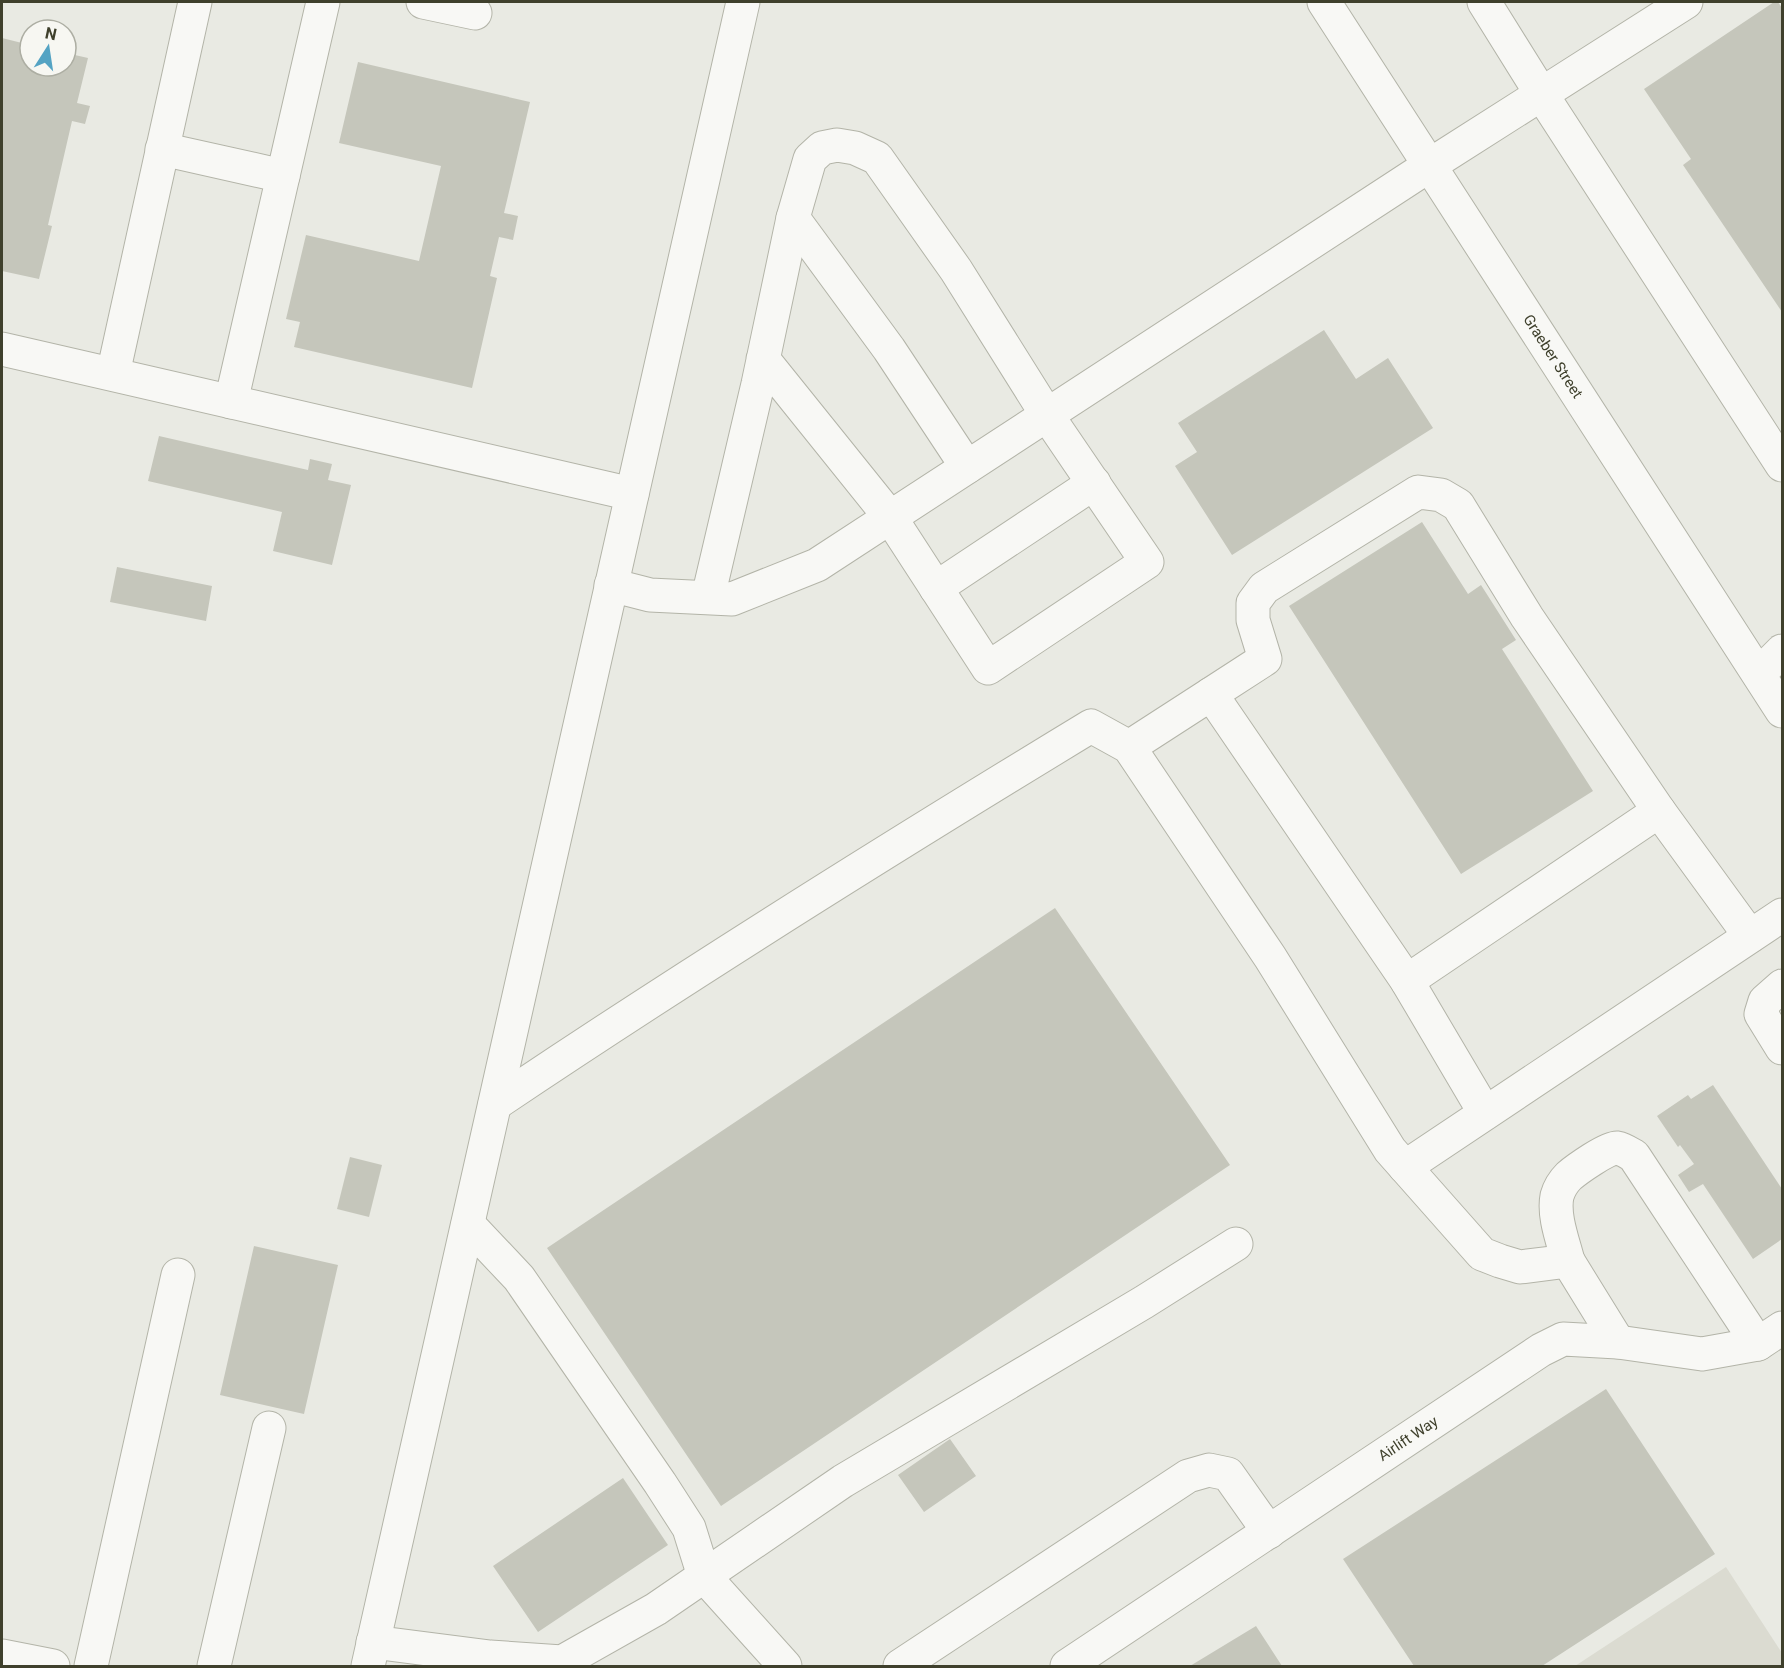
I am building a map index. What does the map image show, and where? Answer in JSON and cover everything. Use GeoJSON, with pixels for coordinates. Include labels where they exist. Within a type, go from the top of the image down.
{"type":"FeatureCollection","features":[{"type":"Feature","properties":{"kind":"street"},"geometry":{"type":"LineString","coordinates":[[113,374],[195,2]]}},
{"type":"Feature","properties":{"kind":"street"},"geometry":{"type":"LineString","coordinates":[[231,402],[323,2]]}},
{"type":"Feature","properties":{"kind":"street"},"geometry":{"type":"LineString","coordinates":[[423,2],[475,13]]}},
{"type":"Feature","properties":{"kind":"street"},"geometry":{"type":"LineString","coordinates":[[742,2],[370,1654],[490,1657],[562,1662],[656,1609],[843,1481],[1144,1302],[1236,1244]]}},
{"type":"Feature","properties":{"kind":"street","name":"Graeber Street"},"geometry":{"type":"LineString","coordinates":[[1324,2],[1782,711]]}},
{"type":"Feature","properties":{"kind":"street"},"geometry":{"type":"LineString","coordinates":[[1484,2],[1782,465]]}},
{"type":"Feature","properties":{"kind":"street"},"geometry":{"type":"LineString","coordinates":[[611,585],[650,595],[732,598],[817,565],[1430,165],[1686,2]]}},
{"type":"Feature","properties":{"kind":"street"},"geometry":{"type":"LineString","coordinates":[[708,597],[794,218],[810,159],[822,148],[837,145],[855,148],[877,158],[956,270],[1047,414],[1147,562],[988,668],[890,517],[763,359]]}},
{"type":"Feature","properties":{"kind":"street"},"geometry":{"type":"LineString","coordinates":[[162,149],[283,176]]}},
{"type":"Feature","properties":{"kind":"street"},"geometry":{"type":"LineString","coordinates":[[794,218],[889,349],[967,468]]}},
{"type":"Feature","properties":{"kind":"street"},"geometry":{"type":"LineString","coordinates":[[2,349],[632,494]]}},
{"type":"Feature","properties":{"kind":"street"},"geometry":{"type":"LineString","coordinates":[[936,588],[1094,483]]}},
{"type":"Feature","properties":{"kind":"street"},"geometry":{"type":"LineString","coordinates":[[1129,747],[1265,659],[1253,620],[1253,603],[1264,588],[1418,492],[1441,495],[1458,505],[1527,616],[1659,811],[1750,936]]}},
{"type":"Feature","properties":{"kind":"street"},"geometry":{"type":"LineString","coordinates":[[1759,674],[1782,651]]}},
{"type":"Feature","properties":{"kind":"street"},"geometry":{"type":"LineString","coordinates":[[1211,694],[1407,981],[1485,1113]]}},
{"type":"Feature","properties":{"kind":"street"},"geometry":{"type":"LineString","coordinates":[[495,1104],[579,1047],[905,839],[1091,726],[1129,747],[1270,957],[1390,1150],[1482,1254],[1520,1267],[1568,1260]]}},
{"type":"Feature","properties":{"kind":"street"},"geometry":{"type":"LineString","coordinates":[[1407,981],[1659,811]]}},
{"type":"Feature","properties":{"kind":"street"},"geometry":{"type":"LineString","coordinates":[[1405,1167],[1782,915]]}},
{"type":"Feature","properties":{"kind":"street"},"geometry":{"type":"LineString","coordinates":[[1782,986],[1765,1000],[1761,1014],[1782,1048]]}},
{"type":"Feature","properties":{"kind":"street"},"geometry":{"type":"LineString","coordinates":[[1618,1342],[1568,1260],[1556,1210],[1557,1196],[1569,1176],[1608,1150],[1617,1148],[1634,1156],[1770,1336]]}},
{"type":"Feature","properties":{"kind":"street"},"geometry":{"type":"LineString","coordinates":[[468,1224],[519,1278],[660,1483],[689,1528],[704,1576],[785,1666]]}},
{"type":"Feature","properties":{"kind":"street"},"geometry":{"type":"LineString","coordinates":[[91,1666],[178,1275]]}},
{"type":"Feature","properties":{"kind":"street","name":"Airlift Way"},"geometry":{"type":"LineString","coordinates":[[1067,1666],[1541,1350],[1563,1339],[1618,1342],[1702,1354],[1770,1336]]}},
{"type":"Feature","properties":{"kind":"street"},"geometry":{"type":"LineString","coordinates":[[214,1666],[268,1428]]}},
{"type":"Feature","properties":{"kind":"street"},"geometry":{"type":"LineString","coordinates":[[900,1666],[1188,1476],[1209,1470],[1228,1474],[1269,1532]]}},
{"type":"Feature","properties":{"kind":"street"},"geometry":{"type":"LineString","coordinates":[[2,1656],[52,1666]]}},
{"type":"Feature","properties":{"kind":"shaded area"},"geometry":{"type":"Polygon","coordinates":[[[1726,1567],[1782,1653],[1782,1666],[1575,1666],[1726,1567]]]}},
{"type":"Feature","properties":{"kind":"building"},"geometry":{"type":"Polygon","coordinates":[[[1774,2],[1778,2],[1782,8],[1782,312],[1683,165],[1691,159],[1644,89],[1774,2]]]}},
{"type":"Feature","properties":{"kind":"building"},"geometry":{"type":"Polygon","coordinates":[[[2,38],[18,42],[18,78],[78,78],[78,56],[88,58],[77,103],[90,106],[85,124],[72,121],[48,225],[52,226],[39,279],[2,271],[2,38]]]}},
{"type":"Feature","properties":{"kind":"building"},"geometry":{"type":"Polygon","coordinates":[[[358,62],[530,102],[504,213],[518,216],[513,240],[499,237],[490,276],[497,278],[472,388],[294,347],[300,322],[286,319],[306,235],[419,261],[441,166],[339,143],[358,62]]]}},
{"type":"Feature","properties":{"kind":"building"},"geometry":{"type":"Polygon","coordinates":[[[1324,330],[1356,379],[1388,358],[1433,428],[1232,555],[1175,466],[1197,452],[1178,423],[1324,330]]]}},
{"type":"Feature","properties":{"kind":"building"},"geometry":{"type":"Polygon","coordinates":[[[159,436],[308,470],[310,459],[332,464],[328,480],[351,485],[332,565],[273,551],[282,512],[148,481],[159,436]]]}},
{"type":"Feature","properties":{"kind":"building"},"geometry":{"type":"Polygon","coordinates":[[[1422,522],[1468,594],[1481,585],[1516,640],[1502,649],[1593,791],[1461,874],[1289,606],[1422,522]]]}},
{"type":"Feature","properties":{"kind":"building"},"geometry":{"type":"Polygon","coordinates":[[[117,567],[212,586],[206,621],[110,602],[117,567]]]}},
{"type":"Feature","properties":{"kind":"building"},"geometry":{"type":"Polygon","coordinates":[[[1055,908],[1230,1165],[721,1506],[547,1248],[1055,908]]]}},
{"type":"Feature","properties":{"kind":"building"},"geometry":{"type":"Polygon","coordinates":[[[1713,1085],[1782,1189],[1782,1239],[1753,1259],[1703,1184],[1689,1192],[1678,1175],[1694,1164],[1680,1145],[1678,1147],[1657,1116],[1688,1095],[1691,1099],[1713,1085]]]}},
{"type":"Feature","properties":{"kind":"building"},"geometry":{"type":"Polygon","coordinates":[[[350,1157],[382,1165],[369,1217],[337,1209],[350,1157]]]}},
{"type":"Feature","properties":{"kind":"building"},"geometry":{"type":"Polygon","coordinates":[[[254,1246],[338,1265],[304,1414],[220,1395],[254,1246]]]}},
{"type":"Feature","properties":{"kind":"building"},"geometry":{"type":"Polygon","coordinates":[[[1606,1389],[1715,1554],[1542,1666],[1414,1666],[1343,1559],[1606,1389]]]}},
{"type":"Feature","properties":{"kind":"building"},"geometry":{"type":"Polygon","coordinates":[[[950,1439],[976,1476],[924,1512],[898,1475],[950,1439]]]}},
{"type":"Feature","properties":{"kind":"building"},"geometry":{"type":"Polygon","coordinates":[[[623,1478],[668,1545],[538,1632],[493,1566],[623,1478]]]}},
{"type":"Feature","properties":{"kind":"building"},"geometry":{"type":"Polygon","coordinates":[[[1256,1626],[1282,1666],[1190,1666],[1256,1626]]]}}]}
